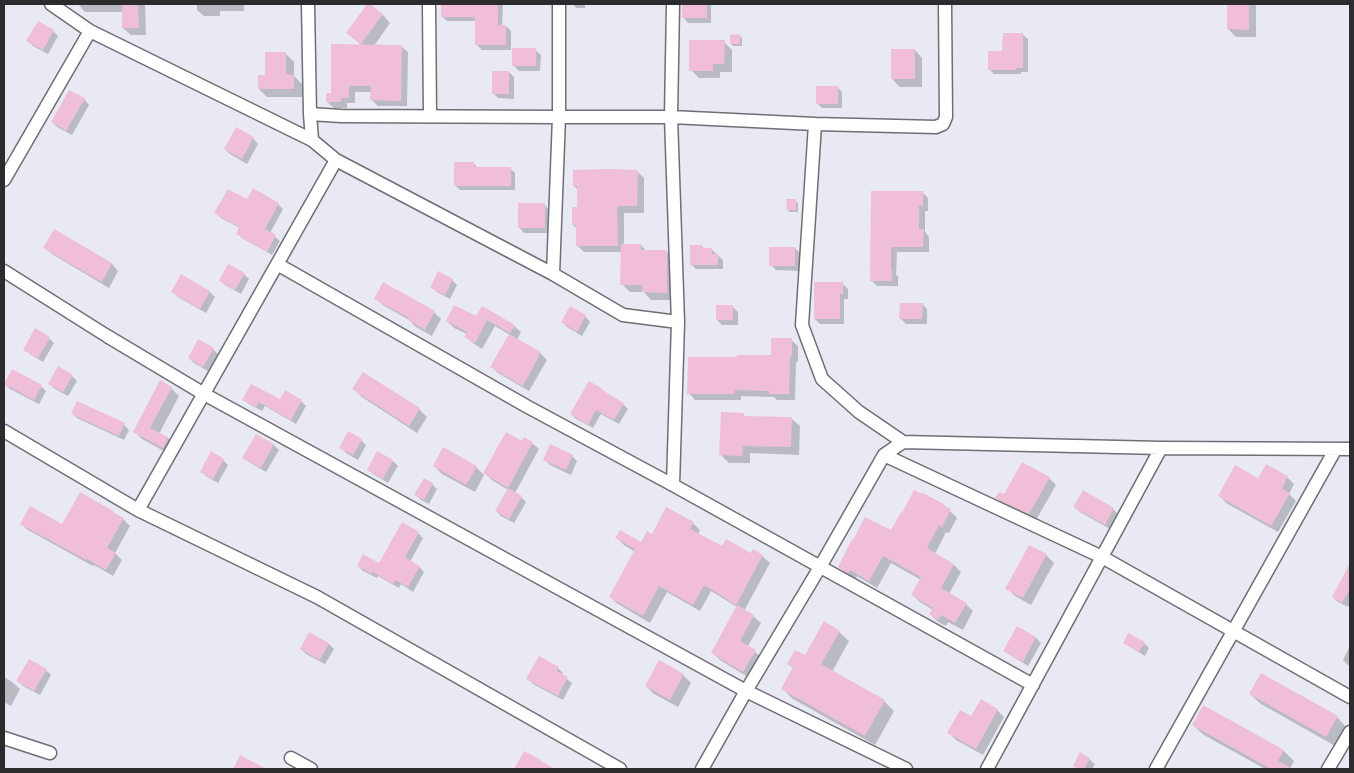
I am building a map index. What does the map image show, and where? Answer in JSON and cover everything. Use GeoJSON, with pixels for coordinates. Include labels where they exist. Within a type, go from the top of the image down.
{"type":"FeatureCollection","features":[{"type":"Feature","properties":{"kind":"street"},"geometry":{"type":"LineString","coordinates":[[51,4],[90,31],[312,140],[336,160],[553,274],[624,315],[678,322]]}},
{"type":"Feature","properties":{"kind":"street"},"geometry":{"type":"LineString","coordinates":[[308,4],[312,140]]}},
{"type":"Feature","properties":{"kind":"street"},"geometry":{"type":"LineString","coordinates":[[430,4],[430,116]]}},
{"type":"Feature","properties":{"kind":"street"},"geometry":{"type":"LineString","coordinates":[[553,274],[559,117],[558,4]]}},
{"type":"Feature","properties":{"kind":"street"},"geometry":{"type":"LineString","coordinates":[[673,4],[671,117],[678,322],[673,485]]}},
{"type":"Feature","properties":{"kind":"street"},"geometry":{"type":"LineString","coordinates":[[310,114],[671,117],[815,124],[936,127],[943,124],[946,117],[945,4]]}},
{"type":"Feature","properties":{"kind":"street"},"geometry":{"type":"LineString","coordinates":[[4,180],[90,31]]}},
{"type":"Feature","properties":{"kind":"street"},"geometry":{"type":"LineString","coordinates":[[815,124],[802,325],[822,379],[859,412],[903,442],[1350,450]]}},
{"type":"Feature","properties":{"kind":"street"},"geometry":{"type":"LineString","coordinates":[[138,510],[336,160]]}},
{"type":"Feature","properties":{"kind":"street"},"geometry":{"type":"LineString","coordinates":[[277,264],[528,407],[673,485],[1033,685]]}},
{"type":"Feature","properties":{"kind":"street"},"geometry":{"type":"LineString","coordinates":[[4,271],[204,394],[746,690],[906,769]]}},
{"type":"Feature","properties":{"kind":"street"},"geometry":{"type":"LineString","coordinates":[[4,431],[138,510],[317,597],[620,769]]}},
{"type":"Feature","properties":{"kind":"street"},"geometry":{"type":"LineString","coordinates":[[702,769],[884,454],[903,442]]}},
{"type":"Feature","properties":{"kind":"street"},"geometry":{"type":"LineString","coordinates":[[987,769],[1161,448]]}},
{"type":"Feature","properties":{"kind":"street"},"geometry":{"type":"LineString","coordinates":[[1156,769],[1335,450]]}},
{"type":"Feature","properties":{"kind":"street"},"geometry":{"type":"LineString","coordinates":[[884,454],[1102,557],[1350,697]]}},
{"type":"Feature","properties":{"kind":"street"},"geometry":{"type":"LineString","coordinates":[[1328,769],[1350,732]]}},
{"type":"Feature","properties":{"kind":"street"},"geometry":{"type":"LineString","coordinates":[[4,738],[50,753]]}},
{"type":"Feature","properties":{"kind":"street"},"geometry":{"type":"LineString","coordinates":[[291,758],[311,769]]}},
{"type":"Feature","properties":{"kind":"building"},"geometry":{"type":"Polygon","coordinates":[[[122,4],[138,4],[139,28],[122,28],[122,4]]]}},
{"type":"Feature","properties":{"kind":"building"},"geometry":{"type":"Polygon","coordinates":[[[367,4],[370,4],[383,14],[361,44],[346,33],[367,4]]]}},
{"type":"Feature","properties":{"kind":"building"},"geometry":{"type":"Polygon","coordinates":[[[441,4],[498,4],[498,25],[506,25],[506,45],[475,45],[475,17],[441,17],[441,4]]]}},
{"type":"Feature","properties":{"kind":"building"},"geometry":{"type":"Polygon","coordinates":[[[682,4],[707,4],[707,18],[682,18],[682,4]]]}},
{"type":"Feature","properties":{"kind":"building"},"geometry":{"type":"Polygon","coordinates":[[[1227,4],[1249,4],[1249,30],[1227,29],[1227,4]]]}},
{"type":"Feature","properties":{"kind":"building"},"geometry":{"type":"Polygon","coordinates":[[[38,21],[54,30],[43,50],[26,41],[38,21]]]}},
{"type":"Feature","properties":{"kind":"building"},"geometry":{"type":"Polygon","coordinates":[[[1003,33],[1023,33],[1023,68],[1016,68],[1016,70],[988,70],[988,51],[1002,51],[1003,33]]]}},
{"type":"Feature","properties":{"kind":"building"},"geometry":{"type":"Polygon","coordinates":[[[740,34],[740,44],[730,44],[730,35],[740,34]]]}},
{"type":"Feature","properties":{"kind":"building"},"geometry":{"type":"Polygon","coordinates":[[[689,40],[725,40],[724,64],[713,64],[713,71],[689,71],[689,40]]]}},
{"type":"Feature","properties":{"kind":"building"},"geometry":{"type":"Polygon","coordinates":[[[331,44],[402,45],[401,101],[370,100],[371,86],[349,86],[349,98],[341,98],[341,102],[326,102],[326,93],[331,93],[331,44]]]}},
{"type":"Feature","properties":{"kind":"building"},"geometry":{"type":"Polygon","coordinates":[[[512,48],[536,48],[536,66],[512,66],[512,48]]]}},
{"type":"Feature","properties":{"kind":"building"},"geometry":{"type":"Polygon","coordinates":[[[891,49],[915,49],[915,79],[891,79],[891,49]]]}},
{"type":"Feature","properties":{"kind":"building"},"geometry":{"type":"Polygon","coordinates":[[[265,52],[286,52],[286,74],[294,75],[294,89],[258,89],[258,75],[265,75],[265,52]]]}},
{"type":"Feature","properties":{"kind":"building"},"geometry":{"type":"Polygon","coordinates":[[[492,71],[509,71],[509,94],[492,94],[492,71]]]}},
{"type":"Feature","properties":{"kind":"building"},"geometry":{"type":"Polygon","coordinates":[[[816,86],[838,86],[838,104],[816,104],[816,86]]]}},
{"type":"Feature","properties":{"kind":"building"},"geometry":{"type":"Polygon","coordinates":[[[69,90],[85,98],[66,131],[51,122],[69,90]]]}},
{"type":"Feature","properties":{"kind":"building"},"geometry":{"type":"Polygon","coordinates":[[[236,127],[254,137],[242,159],[224,149],[236,127]]]}},
{"type":"Feature","properties":{"kind":"building"},"geometry":{"type":"Polygon","coordinates":[[[454,162],[474,162],[474,167],[511,167],[511,186],[454,186],[454,162]]]}},
{"type":"Feature","properties":{"kind":"building"},"geometry":{"type":"Polygon","coordinates":[[[573,170],[638,170],[637,206],[617,206],[618,246],[576,246],[576,225],[572,225],[572,207],[577,207],[577,186],[573,186],[573,170]]]}},
{"type":"Feature","properties":{"kind":"building"},"geometry":{"type":"Polygon","coordinates":[[[253,188],[279,203],[265,229],[276,235],[267,252],[236,234],[239,227],[214,213],[228,189],[247,199],[253,188]]]}},
{"type":"Feature","properties":{"kind":"building"},"geometry":{"type":"Polygon","coordinates":[[[871,191],[923,191],[923,206],[919,206],[919,229],[924,229],[923,247],[891,247],[892,281],[870,281],[871,191]]]}},
{"type":"Feature","properties":{"kind":"building"},"geometry":{"type":"Polygon","coordinates":[[[786,199],[796,199],[796,210],[787,210],[786,199]]]}},
{"type":"Feature","properties":{"kind":"building"},"geometry":{"type":"Polygon","coordinates":[[[518,203],[545,203],[545,228],[518,228],[518,203]]]}},
{"type":"Feature","properties":{"kind":"building"},"geometry":{"type":"Polygon","coordinates":[[[54,229],[112,263],[102,282],[43,248],[54,229]]]}},
{"type":"Feature","properties":{"kind":"building"},"geometry":{"type":"Polygon","coordinates":[[[621,244],[641,244],[641,250],[667,250],[667,293],[642,292],[642,285],[620,285],[621,244]]]}},
{"type":"Feature","properties":{"kind":"building"},"geometry":{"type":"Polygon","coordinates":[[[690,245],[702,245],[702,248],[712,248],[712,254],[718,254],[718,265],[690,265],[690,245]]]}},
{"type":"Feature","properties":{"kind":"building"},"geometry":{"type":"Polygon","coordinates":[[[769,247],[795,247],[795,266],[769,266],[769,247]]]}},
{"type":"Feature","properties":{"kind":"building"},"geometry":{"type":"Polygon","coordinates":[[[228,264],[245,273],[235,290],[219,281],[228,264]]]}},
{"type":"Feature","properties":{"kind":"building"},"geometry":{"type":"Polygon","coordinates":[[[438,271],[453,279],[445,295],[430,288],[438,271]]]}},
{"type":"Feature","properties":{"kind":"building"},"geometry":{"type":"Polygon","coordinates":[[[181,274],[210,291],[200,309],[171,292],[181,274]]]}},
{"type":"Feature","properties":{"kind":"building"},"geometry":{"type":"Polygon","coordinates":[[[383,282],[435,311],[425,330],[408,320],[409,318],[374,299],[383,282]]]}},
{"type":"Feature","properties":{"kind":"building"},"geometry":{"type":"Polygon","coordinates":[[[814,282],[843,282],[843,294],[840,294],[840,319],[814,319],[814,282]]]}},
{"type":"Feature","properties":{"kind":"building"},"geometry":{"type":"Polygon","coordinates":[[[900,303],[923,303],[922,319],[899,319],[900,303]]]}},
{"type":"Feature","properties":{"kind":"building"},"geometry":{"type":"Polygon","coordinates":[[[454,305],[476,316],[482,306],[515,325],[510,333],[487,320],[475,343],[464,337],[467,332],[446,321],[454,305]]]}},
{"type":"Feature","properties":{"kind":"building"},"geometry":{"type":"Polygon","coordinates":[[[716,305],[733,305],[733,320],[716,320],[716,305]]]}},
{"type":"Feature","properties":{"kind":"building"},"geometry":{"type":"Polygon","coordinates":[[[570,306],[586,315],[577,332],[561,322],[570,306]]]}},
{"type":"Feature","properties":{"kind":"building"},"geometry":{"type":"Polygon","coordinates":[[[35,328],[50,337],[38,358],[23,350],[35,328]]]}},
{"type":"Feature","properties":{"kind":"building"},"geometry":{"type":"Polygon","coordinates":[[[509,334],[541,352],[523,386],[490,367],[509,334]]]}},
{"type":"Feature","properties":{"kind":"building"},"geometry":{"type":"Polygon","coordinates":[[[771,338],[792,338],[789,394],[769,394],[769,391],[735,390],[735,394],[687,394],[688,357],[771,355],[771,338]]]}},
{"type":"Feature","properties":{"kind":"building"},"geometry":{"type":"Polygon","coordinates":[[[198,339],[214,348],[203,367],[188,358],[198,339]]]}},
{"type":"Feature","properties":{"kind":"building"},"geometry":{"type":"Polygon","coordinates":[[[58,366],[73,375],[63,392],[48,384],[58,366]]]}},
{"type":"Feature","properties":{"kind":"building"},"geometry":{"type":"Polygon","coordinates":[[[12,369],[42,385],[34,400],[4,384],[12,369]]]}},
{"type":"Feature","properties":{"kind":"building"},"geometry":{"type":"Polygon","coordinates":[[[363,372],[420,408],[409,426],[352,389],[363,372]]]}},
{"type":"Feature","properties":{"kind":"building"},"geometry":{"type":"Polygon","coordinates":[[[160,380],[172,387],[150,428],[168,437],[163,448],[133,432],[160,380]]]}},
{"type":"Feature","properties":{"kind":"building"},"geometry":{"type":"Polygon","coordinates":[[[589,381],[624,403],[614,420],[596,410],[588,425],[570,414],[589,381]]]}},
{"type":"Feature","properties":{"kind":"building"},"geometry":{"type":"Polygon","coordinates":[[[251,384],[280,399],[285,390],[302,400],[291,420],[259,402],[256,407],[242,400],[251,384]]]}},
{"type":"Feature","properties":{"kind":"building"},"geometry":{"type":"Polygon","coordinates":[[[77,401],[125,423],[119,436],[71,414],[77,401]]]}},
{"type":"Feature","properties":{"kind":"building"},"geometry":{"type":"Polygon","coordinates":[[[721,412],[744,413],[743,416],[792,417],[791,447],[743,446],[742,456],[719,455],[721,412]]]}},
{"type":"Feature","properties":{"kind":"building"},"geometry":{"type":"Polygon","coordinates":[[[348,431],[362,439],[353,455],[339,448],[348,431]]]}},
{"type":"Feature","properties":{"kind":"building"},"geometry":{"type":"Polygon","coordinates":[[[506,432],[522,441],[524,437],[533,442],[508,488],[483,473],[506,432]]]}},
{"type":"Feature","properties":{"kind":"building"},"geometry":{"type":"Polygon","coordinates":[[[256,434],[274,444],[261,468],[242,458],[256,434]]]}},
{"type":"Feature","properties":{"kind":"building"},"geometry":{"type":"Polygon","coordinates":[[[550,444],[573,455],[566,470],[543,460],[550,444]]]}},
{"type":"Feature","properties":{"kind":"building"},"geometry":{"type":"Polygon","coordinates":[[[443,447],[477,466],[466,485],[433,466],[443,447]]]}},
{"type":"Feature","properties":{"kind":"building"},"geometry":{"type":"Polygon","coordinates":[[[211,451],[224,459],[213,479],[200,472],[211,451]]]}},
{"type":"Feature","properties":{"kind":"building"},"geometry":{"type":"Polygon","coordinates":[[[377,451],[393,460],[383,479],[367,470],[377,451]]]}},
{"type":"Feature","properties":{"kind":"building"},"geometry":{"type":"Polygon","coordinates":[[[1022,462],[1050,477],[1029,514],[995,498],[999,492],[1004,494],[1022,462]]]}},
{"type":"Feature","properties":{"kind":"building"},"geometry":{"type":"Polygon","coordinates":[[[1266,464],[1288,476],[1282,489],[1290,493],[1271,526],[1218,496],[1235,465],[1258,478],[1266,464]]]}},
{"type":"Feature","properties":{"kind":"building"},"geometry":{"type":"Polygon","coordinates":[[[424,478],[433,483],[424,500],[414,495],[424,478]]]}},
{"type":"Feature","properties":{"kind":"building"},"geometry":{"type":"Polygon","coordinates":[[[508,488],[522,496],[509,519],[495,511],[508,488]]]}},
{"type":"Feature","properties":{"kind":"building"},"geometry":{"type":"Polygon","coordinates":[[[914,490],[951,509],[942,527],[939,525],[927,548],[954,564],[941,588],[967,603],[955,623],[941,615],[938,620],[929,614],[933,608],[911,595],[921,577],[883,556],[869,581],[850,570],[848,573],[838,567],[865,517],[891,530],[914,490]]]}},
{"type":"Feature","properties":{"kind":"building"},"geometry":{"type":"Polygon","coordinates":[[[1083,490],[1114,508],[1105,525],[1073,507],[1083,490]]]}},
{"type":"Feature","properties":{"kind":"building"},"geometry":{"type":"Polygon","coordinates":[[[80,492],[124,518],[107,548],[116,553],[106,570],[20,524],[30,506],[62,524],[80,492]]]}},
{"type":"Feature","properties":{"kind":"building"},"geometry":{"type":"Polygon","coordinates":[[[666,507],[694,522],[690,529],[722,546],[726,539],[751,553],[753,549],[763,555],[736,605],[704,585],[693,605],[659,586],[643,616],[609,597],[635,549],[615,538],[620,530],[641,542],[647,531],[652,534],[666,507]]]}},
{"type":"Feature","properties":{"kind":"building"},"geometry":{"type":"Polygon","coordinates":[[[402,522],[419,532],[405,557],[420,566],[408,587],[395,580],[393,584],[373,572],[372,574],[357,566],[363,554],[379,563],[402,522]]]}},
{"type":"Feature","properties":{"kind":"building"},"geometry":{"type":"Polygon","coordinates":[[[1029,545],[1047,554],[1023,598],[1005,589],[1029,545]]]}},
{"type":"Feature","properties":{"kind":"building"},"geometry":{"type":"Polygon","coordinates":[[[1350,563],[1350,588],[1342,603],[1332,597],[1350,563]]]}},
{"type":"Feature","properties":{"kind":"building"},"geometry":{"type":"Polygon","coordinates":[[[737,605],[754,615],[740,641],[756,650],[743,672],[711,653],[737,605]]]}},
{"type":"Feature","properties":{"kind":"building"},"geometry":{"type":"Polygon","coordinates":[[[824,621],[840,631],[821,664],[885,700],[865,736],[781,689],[793,667],[787,664],[795,650],[805,655],[824,621]]]}},
{"type":"Feature","properties":{"kind":"building"},"geometry":{"type":"Polygon","coordinates":[[[1017,626],[1036,637],[1023,662],[1003,651],[1017,626]]]}},
{"type":"Feature","properties":{"kind":"building"},"geometry":{"type":"Polygon","coordinates":[[[309,632],[329,643],[320,660],[300,649],[309,632]]]}},
{"type":"Feature","properties":{"kind":"building"},"geometry":{"type":"Polygon","coordinates":[[[1128,633],[1145,642],[1139,652],[1123,643],[1128,633]]]}},
{"type":"Feature","properties":{"kind":"building"},"geometry":{"type":"Polygon","coordinates":[[[539,656],[559,667],[557,671],[568,677],[558,696],[526,679],[539,656]]]}},
{"type":"Feature","properties":{"kind":"building"},"geometry":{"type":"Polygon","coordinates":[[[29,659],[47,669],[34,691],[16,681],[29,659]]]}},
{"type":"Feature","properties":{"kind":"building"},"geometry":{"type":"Polygon","coordinates":[[[659,660],[684,674],[670,700],[645,686],[659,660]]]}},
{"type":"Feature","properties":{"kind":"building"},"geometry":{"type":"Polygon","coordinates":[[[1261,673],[1338,716],[1326,737],[1249,694],[1261,673]]]}},
{"type":"Feature","properties":{"kind":"building"},"geometry":{"type":"Polygon","coordinates":[[[981,699],[998,709],[976,749],[947,733],[960,710],[971,716],[981,699]]]}},
{"type":"Feature","properties":{"kind":"building"},"geometry":{"type":"Polygon","coordinates":[[[1203,705],[1284,750],[1278,761],[1293,769],[1271,769],[1192,725],[1203,705]]]}},
{"type":"Feature","properties":{"kind":"building"},"geometry":{"type":"Polygon","coordinates":[[[524,751],[541,760],[555,769],[514,769],[524,751]]]}},
{"type":"Feature","properties":{"kind":"building"},"geometry":{"type":"Polygon","coordinates":[[[1080,752],[1090,758],[1084,769],[1073,766],[1080,752]]]}},
{"type":"Feature","properties":{"kind":"building"},"geometry":{"type":"Polygon","coordinates":[[[240,755],[266,769],[233,769],[240,755]]]}}]}
